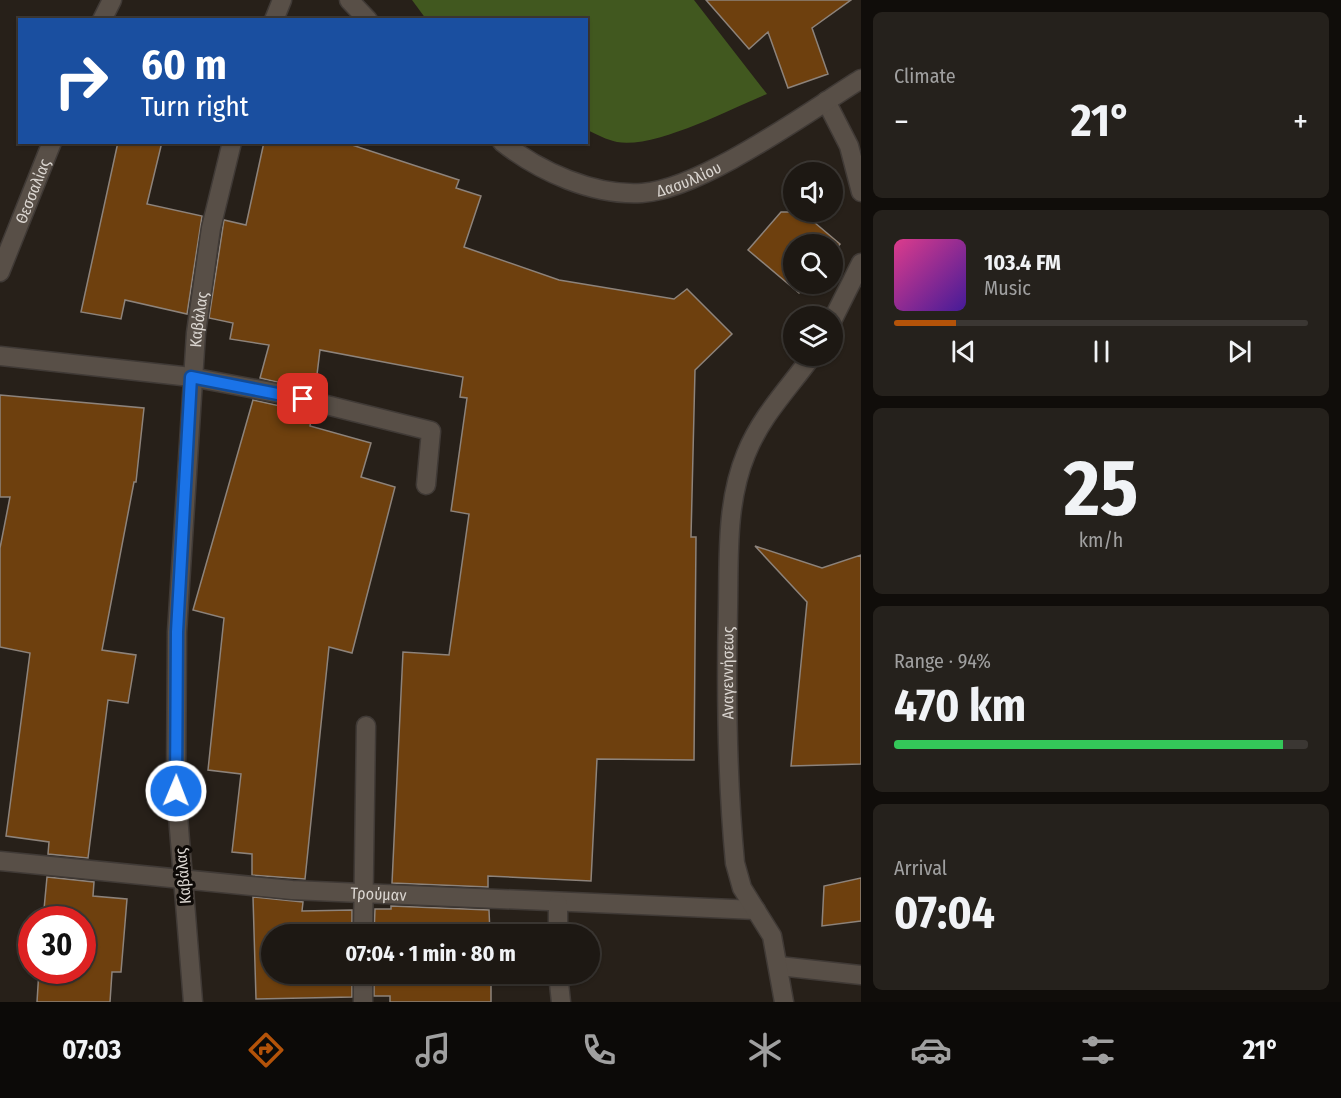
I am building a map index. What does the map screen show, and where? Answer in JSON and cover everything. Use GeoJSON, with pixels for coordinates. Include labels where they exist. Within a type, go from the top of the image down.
{"type":"FeatureCollection","features":[{"type":"Feature","properties":{"kind":"street"},"geometry":{"type":"LineString","coordinates":[[103,18],[112,0]]}},
{"type":"Feature","properties":{"kind":"street"},"geometry":{"type":"LineString","coordinates":[[275,18],[282,0]]}},
{"type":"Feature","properties":{"kind":"street"},"geometry":{"type":"LineString","coordinates":[[349,0],[366,18]]}},
{"type":"Feature","properties":{"kind":"street","name":"Δασυλλίου"},"geometry":{"type":"LineString","coordinates":[[505,144],[528,160],[576,182],[615,192],[643,193],[674,186],[705,172],[861,79]]}},
{"type":"Feature","properties":{"kind":"street"},"geometry":{"type":"LineString","coordinates":[[826,101],[849,146],[861,192]]}},
{"type":"Feature","properties":{"kind":"street","name":"Θεσσαλίας"},"geometry":{"type":"LineString","coordinates":[[0,272],[51,144]]}},
{"type":"Feature","properties":{"kind":"street","name":"Καβάλας"},"geometry":{"type":"LineString","coordinates":[[193,1002],[176,791],[177,632],[191,377],[211,228],[232,144]]}},
{"type":"Feature","properties":{"kind":"street"},"geometry":{"type":"LineString","coordinates":[[840,306],[861,263]]}},
{"type":"Feature","properties":{"kind":"street"},"geometry":{"type":"LineString","coordinates":[[0,356],[191,377],[282,393],[431,431],[426,485]]}},
{"type":"Feature","properties":{"kind":"street","name":"Αναγεννήσεως"},"geometry":{"type":"LineString","coordinates":[[784,1002],[772,936],[739,880],[733,838],[727,674],[731,517],[745,457],[753,436],[771,408],[804,366]]}},
{"type":"Feature","properties":{"kind":"street"},"geometry":{"type":"LineString","coordinates":[[363,924],[366,726]]}},
{"type":"Feature","properties":{"kind":"street","name":"Τρούμαν"},"geometry":{"type":"LineString","coordinates":[[0,861],[184,880],[362,894],[558,904],[756,910]]}},
{"type":"Feature","properties":{"kind":"street"},"geometry":{"type":"LineString","coordinates":[[558,904],[558,924]]}},
{"type":"Feature","properties":{"kind":"street"},"geometry":{"type":"LineString","coordinates":[[779,966],[861,975]]}},
{"type":"Feature","properties":{"kind":"street"},"geometry":{"type":"LineString","coordinates":[[363,984],[363,1002]]}},
{"type":"Feature","properties":{"kind":"street"},"geometry":{"type":"LineString","coordinates":[[559,984],[561,1002]]}},
{"type":"Feature","properties":{"kind":"green space"},"geometry":{"type":"Polygon","coordinates":[[[412,0],[694,0],[767,94],[671,134],[633,143],[617,142],[588,130],[588,18],[425,18],[412,0]]]}},
{"type":"Feature","properties":{"kind":"building"},"geometry":{"type":"Polygon","coordinates":[[[706,0],[851,0],[812,28],[828,74],[788,88],[768,32],[749,49],[706,0]]]}},
{"type":"Feature","properties":{"kind":"building"},"geometry":{"type":"Polygon","coordinates":[[[118,144],[162,144],[147,204],[202,216],[187,314],[125,300],[121,319],[81,312],[118,144]]]}},
{"type":"Feature","properties":{"kind":"building"},"geometry":{"type":"Polygon","coordinates":[[[264,144],[349,144],[459,180],[456,188],[481,196],[464,247],[559,280],[674,299],[687,289],[732,334],[695,370],[691,537],[696,537],[694,760],[597,759],[591,881],[488,876],[488,887],[392,883],[403,652],[449,655],[469,514],[451,511],[467,398],[460,397],[463,377],[320,350],[315,391],[260,378],[269,345],[230,339],[233,323],[209,318],[224,220],[246,225],[264,144]]]}},
{"type":"Feature","properties":{"kind":"building"},"geometry":{"type":"Polygon","coordinates":[[[781,212],[783,212],[783,222],[814,222],[828,234],[783,234],[783,280],[748,250],[781,212]]]}},
{"type":"Feature","properties":{"kind":"building"},"geometry":{"type":"Polygon","coordinates":[[[0,395],[144,408],[136,482],[134,482],[102,650],[136,655],[128,703],[108,700],[88,858],[48,854],[49,842],[6,836],[30,653],[0,647],[0,548],[10,497],[0,497],[0,395]]]}},
{"type":"Feature","properties":{"kind":"building"},"geometry":{"type":"Polygon","coordinates":[[[253,400],[312,413],[310,426],[371,443],[361,477],[395,487],[352,653],[329,647],[305,879],[252,875],[252,854],[232,852],[241,774],[208,770],[224,618],[193,610],[253,400]]]}},
{"type":"Feature","properties":{"kind":"building"},"geometry":{"type":"Polygon","coordinates":[[[755,546],[822,568],[861,555],[861,764],[791,766],[807,602],[755,546]]]}},
{"type":"Feature","properties":{"kind":"building"},"geometry":{"type":"Polygon","coordinates":[[[47,877],[94,882],[93,896],[127,899],[121,972],[112,972],[110,1002],[37,1002],[38,984],[96,984],[96,906],[44,906],[47,877]]]}},
{"type":"Feature","properties":{"kind":"building"},"geometry":{"type":"Polygon","coordinates":[[[861,878],[861,921],[822,926],[824,886],[861,878]]]}},
{"type":"Feature","properties":{"kind":"building"},"geometry":{"type":"Polygon","coordinates":[[[253,897],[303,902],[302,911],[352,910],[352,924],[261,924],[261,984],[352,984],[352,997],[256,999],[253,897]]]}},
{"type":"Feature","properties":{"kind":"building"},"geometry":{"type":"Polygon","coordinates":[[[391,906],[489,910],[490,924],[374,924],[375,909],[391,909],[391,906]]]}},
{"type":"Feature","properties":{"kind":"building"},"geometry":{"type":"Polygon","coordinates":[[[374,984],[491,984],[491,1002],[390,1002],[390,996],[374,996],[374,984]]]}},
{"type":"Feature","properties":{"kind":"route"},"geometry":{"type":"LineString","coordinates":[[176,791],[177,632],[191,377],[282,393],[303,399]]}}]}
